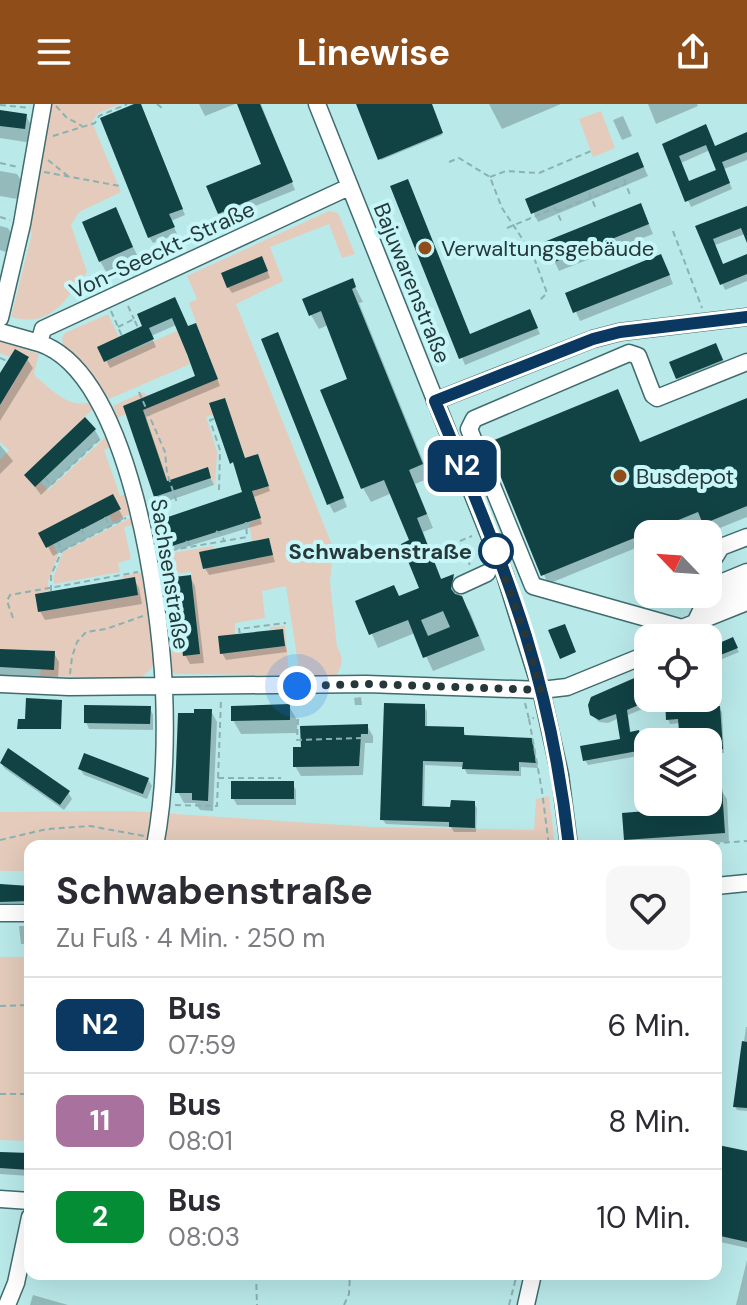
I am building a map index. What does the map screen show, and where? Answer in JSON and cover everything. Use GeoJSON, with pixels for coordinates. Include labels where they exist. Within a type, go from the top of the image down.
{"type":"FeatureCollection","features":[{"type":"Feature","properties":{"kind":"street","name":"Bajuwarenstraße"},"geometry":{"type":"LineString","coordinates":[[317,104],[505,575],[541,690],[560,775],[568,840]]}},
{"type":"Feature","properties":{"kind":"street"},"geometry":{"type":"LineString","coordinates":[[0,318],[47,106]]}},
{"type":"Feature","properties":{"kind":"street","name":"Von-Seeckt-Straße"},"geometry":{"type":"LineString","coordinates":[[39,343],[43,329],[349,187]]}},
{"type":"Feature","properties":{"kind":"street"},"geometry":{"type":"LineString","coordinates":[[435,401],[593,339],[620,332],[747,317]]}},
{"type":"Feature","properties":{"kind":"street"},"geometry":{"type":"LineString","coordinates":[[0,332],[39,343]]}},
{"type":"Feature","properties":{"kind":"street","name":"Sachsenstraße"},"geometry":{"type":"LineString","coordinates":[[39,343],[74,365],[84,378],[112,427],[139,513],[156,611],[164,687],[161,805],[156,840]]}},
{"type":"Feature","properties":{"kind":"street"},"geometry":{"type":"LineString","coordinates":[[670,624],[533,586],[469,425],[474,419],[629,353],[638,356],[653,395],[657,398],[747,362]]}},
{"type":"Feature","properties":{"kind":"street"},"geometry":{"type":"LineString","coordinates":[[722,547],[747,537]]}},
{"type":"Feature","properties":{"kind":"street"},"geometry":{"type":"LineString","coordinates":[[461,585],[487,573]]}},
{"type":"Feature","properties":{"kind":"street"},"geometry":{"type":"LineString","coordinates":[[691,624],[713,586],[747,580]]}},
{"type":"Feature","properties":{"kind":"street"},"geometry":{"type":"LineString","coordinates":[[695,624],[722,605],[747,594]]}},
{"type":"Feature","properties":{"kind":"street"},"geometry":{"type":"LineString","coordinates":[[699,624],[747,602]]}},
{"type":"Feature","properties":{"kind":"street"},"geometry":{"type":"LineString","coordinates":[[706,624],[747,613]]}},
{"type":"Feature","properties":{"kind":"street"},"geometry":{"type":"LineString","coordinates":[[0,684],[164,687],[366,684],[541,690],[567,687],[634,658]]}},
{"type":"Feature","properties":{"kind":"street"},"geometry":{"type":"LineString","coordinates":[[722,885],[747,883]]}},
{"type":"Feature","properties":{"kind":"street"},"geometry":{"type":"LineString","coordinates":[[0,913],[24,913]]}},
{"type":"Feature","properties":{"kind":"street"},"geometry":{"type":"LineString","coordinates":[[0,1199],[24,1201]]}},
{"type":"Feature","properties":{"kind":"street"},"geometry":{"type":"LineString","coordinates":[[7,1305],[16,1283],[24,1245]]}},
{"type":"Feature","properties":{"kind":"street"},"geometry":{"type":"LineString","coordinates":[[526,1305],[532,1280]]}},
{"type":"Feature","properties":{"kind":"path"},"geometry":{"type":"LineString","coordinates":[[68,176],[45,156],[38,140],[95,123],[99,116],[127,104]]}},
{"type":"Feature","properties":{"kind":"path"},"geometry":{"type":"LineString","coordinates":[[157,104],[163,109]]}},
{"type":"Feature","properties":{"kind":"path"},"geometry":{"type":"LineString","coordinates":[[0,105],[47,106],[83,127]]}},
{"type":"Feature","properties":{"kind":"path"},"geometry":{"type":"LineString","coordinates":[[490,177],[506,171],[539,173],[591,151]]}},
{"type":"Feature","properties":{"kind":"path"},"geometry":{"type":"LineString","coordinates":[[449,162],[459,158],[490,177],[502,208],[533,255],[547,293],[538,302]]}},
{"type":"Feature","properties":{"kind":"path"},"geometry":{"type":"LineString","coordinates":[[0,163],[120,186]]}},
{"type":"Feature","properties":{"kind":"path"},"geometry":{"type":"LineString","coordinates":[[624,179],[630,195]]}},
{"type":"Feature","properties":{"kind":"path"},"geometry":{"type":"LineString","coordinates":[[557,211],[626,184]]}},
{"type":"Feature","properties":{"kind":"path"},"geometry":{"type":"LineString","coordinates":[[589,192],[596,209]]}},
{"type":"Feature","properties":{"kind":"path"},"geometry":{"type":"LineString","coordinates":[[507,228],[555,208],[562,223]]}},
{"type":"Feature","properties":{"kind":"path"},"geometry":{"type":"LineString","coordinates":[[673,231],[707,322]]}},
{"type":"Feature","properties":{"kind":"path"},"geometry":{"type":"LineString","coordinates":[[122,293],[138,328]]}},
{"type":"Feature","properties":{"kind":"path"},"geometry":{"type":"LineString","coordinates":[[106,301],[122,336]]}},
{"type":"Feature","properties":{"kind":"path"},"geometry":{"type":"LineString","coordinates":[[118,327],[134,319]]}},
{"type":"Feature","properties":{"kind":"path"},"geometry":{"type":"LineString","coordinates":[[0,358],[7,361]]}},
{"type":"Feature","properties":{"kind":"path"},"geometry":{"type":"LineString","coordinates":[[139,392],[165,452],[167,473],[177,503]]}},
{"type":"Feature","properties":{"kind":"path"},"geometry":{"type":"LineString","coordinates":[[214,419],[210,420],[220,450],[219,490]]}},
{"type":"Feature","properties":{"kind":"path"},"geometry":{"type":"LineString","coordinates":[[45,478],[51,485],[112,427]]}},
{"type":"Feature","properties":{"kind":"path"},"geometry":{"type":"LineString","coordinates":[[84,441],[90,448]]}},
{"type":"Feature","properties":{"kind":"path"},"geometry":{"type":"LineString","coordinates":[[220,450],[224,448]]}},
{"type":"Feature","properties":{"kind":"path"},"geometry":{"type":"LineString","coordinates":[[64,459],[71,466]]}},
{"type":"Feature","properties":{"kind":"path"},"geometry":{"type":"LineString","coordinates":[[51,589],[51,575],[62,551],[139,513]]}},
{"type":"Feature","properties":{"kind":"path"},"geometry":{"type":"LineString","coordinates":[[105,517],[111,526]]}},
{"type":"Feature","properties":{"kind":"path"},"geometry":{"type":"LineString","coordinates":[[13,618],[7,601],[10,595],[118,578],[148,562],[192,547],[247,537],[246,522]]}},
{"type":"Feature","properties":{"kind":"path"},"geometry":{"type":"LineString","coordinates":[[81,529],[86,539]]}},
{"type":"Feature","properties":{"kind":"path"},"geometry":{"type":"LineString","coordinates":[[216,531],[224,541]]}},
{"type":"Feature","properties":{"kind":"path"},"geometry":{"type":"LineString","coordinates":[[460,541],[472,536]]}},
{"type":"Feature","properties":{"kind":"path"},"geometry":{"type":"LineString","coordinates":[[186,541],[192,547]]}},
{"type":"Feature","properties":{"kind":"path"},"geometry":{"type":"LineString","coordinates":[[58,542],[62,551]]}},
{"type":"Feature","properties":{"kind":"path"},"geometry":{"type":"LineString","coordinates":[[464,550],[469,564]]}},
{"type":"Feature","properties":{"kind":"path"},"geometry":{"type":"LineString","coordinates":[[69,687],[72,657],[77,642],[86,632],[106,629],[156,611]]}},
{"type":"Feature","properties":{"kind":"path"},"geometry":{"type":"LineString","coordinates":[[240,634],[239,629],[286,623]]}},
{"type":"Feature","properties":{"kind":"path"},"geometry":{"type":"LineString","coordinates":[[260,626],[261,631]]}},
{"type":"Feature","properties":{"kind":"path"},"geometry":{"type":"LineString","coordinates":[[161,805],[217,806],[222,686]]}},
{"type":"Feature","properties":{"kind":"path"},"geometry":{"type":"LineString","coordinates":[[523,697],[548,840]]}},
{"type":"Feature","properties":{"kind":"path"},"geometry":{"type":"LineString","coordinates":[[529,719],[537,717]]}},
{"type":"Feature","properties":{"kind":"path"},"geometry":{"type":"LineString","coordinates":[[298,719],[297,740],[363,738]]}},
{"type":"Feature","properties":{"kind":"path"},"geometry":{"type":"LineString","coordinates":[[218,778],[281,778]]}},
{"type":"Feature","properties":{"kind":"path"},"geometry":{"type":"LineString","coordinates":[[0,840],[47,829],[90,826],[148,840]]}},
{"type":"Feature","properties":{"kind":"path"},"geometry":{"type":"LineString","coordinates":[[722,843],[747,841]]}},
{"type":"Feature","properties":{"kind":"path"},"geometry":{"type":"LineString","coordinates":[[0,1006],[24,1005]]}},
{"type":"Feature","properties":{"kind":"path"},"geometry":{"type":"LineString","coordinates":[[0,1094],[24,1094]]}},
{"type":"Feature","properties":{"kind":"path"},"geometry":{"type":"LineString","coordinates":[[256,1280],[257,1305]]}},
{"type":"Feature","properties":{"kind":"path"},"geometry":{"type":"LineString","coordinates":[[344,1305],[349,1294],[350,1280]]}},
{"type":"Feature","properties":{"kind":"path"},"geometry":{"type":"LineString","coordinates":[[509,1305],[515,1280]]}},
{"type":"Feature","properties":{"kind":"shaded area"},"geometry":{"type":"Polygon","coordinates":[[[43,104],[120,104],[98,113],[92,122],[121,192],[79,212],[71,225],[87,272],[56,310],[37,319],[25,319],[11,317],[32,233],[21,229],[43,104]]]}},
{"type":"Feature","properties":{"kind":"shaded area"},"geometry":{"type":"Polygon","coordinates":[[[601,111],[615,148],[593,157],[579,119],[601,111]]]}},
{"type":"Feature","properties":{"kind":"shaded area"},"geometry":{"type":"Polygon","coordinates":[[[329,211],[338,213],[355,254],[342,258],[329,224],[270,247],[283,281],[236,304],[333,548],[330,582],[340,668],[337,675],[300,676],[286,586],[262,591],[265,618],[235,623],[235,634],[221,654],[284,646],[283,629],[270,630],[270,627],[285,626],[289,675],[175,674],[171,669],[170,651],[182,649],[200,653],[191,572],[162,575],[160,555],[213,546],[214,549],[200,552],[203,569],[272,555],[269,538],[252,541],[249,523],[261,518],[252,491],[269,485],[258,454],[245,458],[224,398],[210,403],[213,415],[206,417],[217,452],[215,486],[207,467],[179,477],[170,492],[140,401],[123,406],[126,414],[117,418],[113,406],[143,392],[148,396],[218,379],[205,347],[186,354],[190,364],[109,399],[86,366],[63,347],[62,338],[65,333],[108,314],[119,337],[98,347],[105,362],[177,331],[181,340],[200,333],[189,303],[197,299],[187,276],[329,211]]]}},
{"type":"Feature","properties":{"kind":"shaded area"},"geometry":{"type":"Polygon","coordinates":[[[0,341],[39,354],[34,373],[36,377],[68,401],[90,402],[94,408],[24,475],[35,487],[41,482],[48,490],[107,436],[111,447],[104,450],[120,496],[126,494],[131,513],[113,523],[109,515],[53,544],[58,555],[48,582],[49,591],[35,594],[38,612],[137,595],[135,577],[123,579],[122,576],[143,572],[154,660],[152,668],[141,678],[40,676],[41,669],[55,651],[0,649],[0,460],[9,450],[0,442],[0,405],[29,357],[15,349],[10,357],[0,353],[0,341]]]}},
{"type":"Feature","properties":{"kind":"shaded area"},"geometry":{"type":"Polygon","coordinates":[[[132,517],[134,525],[124,527],[131,559],[118,563],[120,572],[54,584],[53,578],[63,552],[132,517]]]}},
{"type":"Feature","properties":{"kind":"shaded area"},"geometry":{"type":"Polygon","coordinates":[[[549,796],[554,840],[24,840],[24,871],[0,871],[0,812],[129,811],[372,827],[534,830],[536,799],[549,796]]]}},
{"type":"Feature","properties":{"kind":"shaded area"},"geometry":{"type":"Polygon","coordinates":[[[0,957],[24,957],[24,1141],[0,1140],[0,957]]]}},
{"type":"Feature","properties":{"kind":"building"},"geometry":{"type":"Polygon","coordinates":[[[141,104],[183,209],[169,214],[175,227],[148,238],[100,118],[141,104]]]}},
{"type":"Feature","properties":{"kind":"building"},"geometry":{"type":"Polygon","coordinates":[[[237,104],[260,104],[293,182],[218,214],[206,186],[261,164],[237,104]]]}},
{"type":"Feature","properties":{"kind":"building"},"geometry":{"type":"Polygon","coordinates":[[[356,104],[432,104],[443,133],[378,160],[356,104]]]}},
{"type":"Feature","properties":{"kind":"building"},"geometry":{"type":"Polygon","coordinates":[[[0,110],[27,114],[25,129],[0,126],[0,110]]]}},
{"type":"Feature","properties":{"kind":"building"},"geometry":{"type":"Polygon","coordinates":[[[706,124],[715,146],[747,132],[747,152],[722,162],[730,183],[685,202],[662,144],[706,124]],[[706,145],[679,156],[689,181],[716,170],[706,145]]]}},
{"type":"Feature","properties":{"kind":"building"},"geometry":{"type":"Polygon","coordinates":[[[638,152],[644,167],[531,214],[525,199],[638,152]]]}},
{"type":"Feature","properties":{"kind":"building","name":"Verwaltungsgebäude"},"geometry":{"type":"Polygon","coordinates":[[[408,179],[470,334],[530,309],[538,328],[459,359],[390,186],[408,179]]]}},
{"type":"Feature","properties":{"kind":"building"},"geometry":{"type":"Polygon","coordinates":[[[641,203],[649,224],[552,263],[544,242],[641,203]]]}},
{"type":"Feature","properties":{"kind":"building"},"geometry":{"type":"Polygon","coordinates":[[[747,206],[747,243],[741,228],[713,239],[723,264],[747,254],[747,274],[720,285],[695,226],[747,206]]]}},
{"type":"Feature","properties":{"kind":"building"},"geometry":{"type":"Polygon","coordinates":[[[116,207],[133,247],[99,262],[82,222],[116,207]]]}},
{"type":"Feature","properties":{"kind":"building"},"geometry":{"type":"Polygon","coordinates":[[[661,254],[670,275],[573,313],[565,293],[661,254]]]}},
{"type":"Feature","properties":{"kind":"building"},"geometry":{"type":"Polygon","coordinates":[[[262,256],[268,271],[227,288],[221,273],[262,256]]]}},
{"type":"Feature","properties":{"kind":"building"},"geometry":{"type":"Polygon","coordinates":[[[353,278],[356,287],[352,289],[423,464],[409,470],[427,514],[417,518],[441,579],[454,574],[451,589],[462,596],[479,636],[423,658],[408,620],[369,635],[355,601],[394,585],[399,596],[419,588],[401,544],[409,540],[384,480],[361,489],[320,390],[347,379],[321,311],[309,316],[302,299],[353,278]],[[443,611],[421,620],[428,636],[450,627],[443,611]]]}},
{"type":"Feature","properties":{"kind":"building"},"geometry":{"type":"Polygon","coordinates":[[[175,297],[188,326],[196,323],[218,379],[143,410],[167,481],[208,467],[211,478],[154,497],[123,406],[195,376],[187,354],[172,318],[149,328],[154,339],[104,362],[97,347],[142,326],[137,314],[175,297]]]}},
{"type":"Feature","properties":{"kind":"building"},"geometry":{"type":"Polygon","coordinates":[[[278,332],[344,498],[327,505],[261,339],[278,332]]]}},
{"type":"Feature","properties":{"kind":"building"},"geometry":{"type":"Polygon","coordinates":[[[716,343],[723,360],[676,379],[669,362],[716,343]]]}},
{"type":"Feature","properties":{"kind":"building"},"geometry":{"type":"Polygon","coordinates":[[[15,349],[29,357],[0,405],[0,373],[15,349]]]}},
{"type":"Feature","properties":{"kind":"building","name":"Busdepot"},"geometry":{"type":"Polygon","coordinates":[[[618,389],[640,442],[747,398],[747,506],[713,520],[701,520],[698,512],[678,520],[634,520],[634,538],[541,576],[487,443],[618,389]]]}},
{"type":"Feature","properties":{"kind":"building"},"geometry":{"type":"Polygon","coordinates":[[[225,398],[245,458],[258,454],[269,486],[252,491],[261,518],[172,546],[162,519],[242,492],[209,403],[225,398]]]}},
{"type":"Feature","properties":{"kind":"building"},"geometry":{"type":"Polygon","coordinates":[[[85,417],[96,429],[35,487],[24,475],[85,417]]]}},
{"type":"Feature","properties":{"kind":"building"},"geometry":{"type":"Polygon","coordinates":[[[113,494],[121,509],[46,548],[38,533],[113,494]]]}},
{"type":"Feature","properties":{"kind":"building"},"geometry":{"type":"Polygon","coordinates":[[[269,538],[273,555],[203,569],[199,552],[269,538]]]}},
{"type":"Feature","properties":{"kind":"building"},"geometry":{"type":"Polygon","coordinates":[[[191,575],[200,654],[183,656],[174,577],[191,575]]]}},
{"type":"Feature","properties":{"kind":"building"},"geometry":{"type":"Polygon","coordinates":[[[135,577],[138,595],[38,612],[35,594],[135,577]]]}},
{"type":"Feature","properties":{"kind":"building"},"geometry":{"type":"Polygon","coordinates":[[[565,624],[576,652],[560,659],[548,630],[565,624]]]}},
{"type":"Feature","properties":{"kind":"building"},"geometry":{"type":"Polygon","coordinates":[[[283,629],[285,646],[220,654],[218,636],[283,629]]]}},
{"type":"Feature","properties":{"kind":"building"},"geometry":{"type":"Polygon","coordinates":[[[733,637],[738,648],[722,654],[722,642],[733,637]]]}},
{"type":"Feature","properties":{"kind":"building"},"geometry":{"type":"Polygon","coordinates":[[[0,649],[55,651],[54,670],[0,667],[0,649]]]}},
{"type":"Feature","properties":{"kind":"building"},"geometry":{"type":"Polygon","coordinates":[[[634,678],[634,707],[627,710],[630,732],[634,731],[634,752],[583,761],[580,746],[620,739],[616,714],[599,720],[590,715],[588,705],[591,697],[634,678]]]}},
{"type":"Feature","properties":{"kind":"building"},"geometry":{"type":"Polygon","coordinates":[[[26,698],[62,700],[61,729],[17,729],[18,719],[25,719],[26,698]]]}},
{"type":"Feature","properties":{"kind":"building"},"geometry":{"type":"Polygon","coordinates":[[[384,703],[425,704],[425,726],[464,727],[464,735],[532,738],[536,763],[519,762],[519,771],[462,769],[463,762],[423,761],[422,806],[450,807],[451,800],[475,801],[475,828],[449,827],[449,822],[380,820],[384,703]]]}},
{"type":"Feature","properties":{"kind":"building"},"geometry":{"type":"Polygon","coordinates":[[[290,704],[290,720],[231,721],[231,706],[290,704]]]}},
{"type":"Feature","properties":{"kind":"building"},"geometry":{"type":"Polygon","coordinates":[[[84,705],[151,706],[150,724],[84,723],[84,705]]]}},
{"type":"Feature","properties":{"kind":"building"},"geometry":{"type":"Polygon","coordinates":[[[194,709],[212,709],[208,801],[192,800],[192,793],[175,793],[178,713],[194,713],[194,709]]]}},
{"type":"Feature","properties":{"kind":"building"},"geometry":{"type":"Polygon","coordinates":[[[666,712],[720,712],[722,728],[679,728],[678,719],[666,720],[666,712]]]}},
{"type":"Feature","properties":{"kind":"building"},"geometry":{"type":"Polygon","coordinates":[[[368,724],[368,734],[361,734],[359,766],[293,767],[293,747],[301,747],[300,726],[368,724]]]}},
{"type":"Feature","properties":{"kind":"building"},"geometry":{"type":"Polygon","coordinates":[[[8,748],[70,791],[60,805],[0,763],[8,748]]]}},
{"type":"Feature","properties":{"kind":"building"},"geometry":{"type":"Polygon","coordinates":[[[84,753],[149,778],[143,794],[78,769],[84,753]]]}},
{"type":"Feature","properties":{"kind":"building"},"geometry":{"type":"Polygon","coordinates":[[[231,781],[294,781],[294,799],[231,799],[231,781]]]}},
{"type":"Feature","properties":{"kind":"building"},"geometry":{"type":"Polygon","coordinates":[[[722,788],[725,833],[624,840],[622,813],[634,812],[634,816],[722,816],[722,788]]]}},
{"type":"Feature","properties":{"kind":"building"},"geometry":{"type":"Polygon","coordinates":[[[0,884],[24,886],[24,901],[0,902],[0,884]]]}},
{"type":"Feature","properties":{"kind":"building"},"geometry":{"type":"Polygon","coordinates":[[[742,1041],[747,1042],[747,1108],[733,1107],[742,1041]]]}},
{"type":"Feature","properties":{"kind":"building"},"geometry":{"type":"Polygon","coordinates":[[[722,1146],[747,1151],[747,1242],[722,1236],[722,1146]]]}},
{"type":"Feature","properties":{"kind":"building"},"geometry":{"type":"Polygon","coordinates":[[[0,1152],[24,1153],[24,1170],[0,1168],[0,1152]]]}},
{"type":"Feature","properties":{"kind":"bus line","name":"N2"},"geometry":{"type":"LineString","coordinates":[[568,840],[560,775],[526,637],[505,575],[435,401],[593,339],[620,332],[747,317]]}},
{"type":"Feature","properties":{"kind":"place","name":"Verwaltungsgebäude"},"geometry":{"type":"Point","coordinates":[425,248]}},
{"type":"Feature","properties":{"kind":"place","name":"Busdepot"},"geometry":{"type":"Point","coordinates":[620,476]}},
{"type":"Feature","properties":{"kind":"place","name":"Schwabenstraße"},"geometry":{"type":"Point","coordinates":[496,551]}},
{"type":"Feature","properties":{"kind":"route"},"geometry":{"type":"LineString","coordinates":[[297,686],[366,684],[541,690],[496,551]]}}]}
